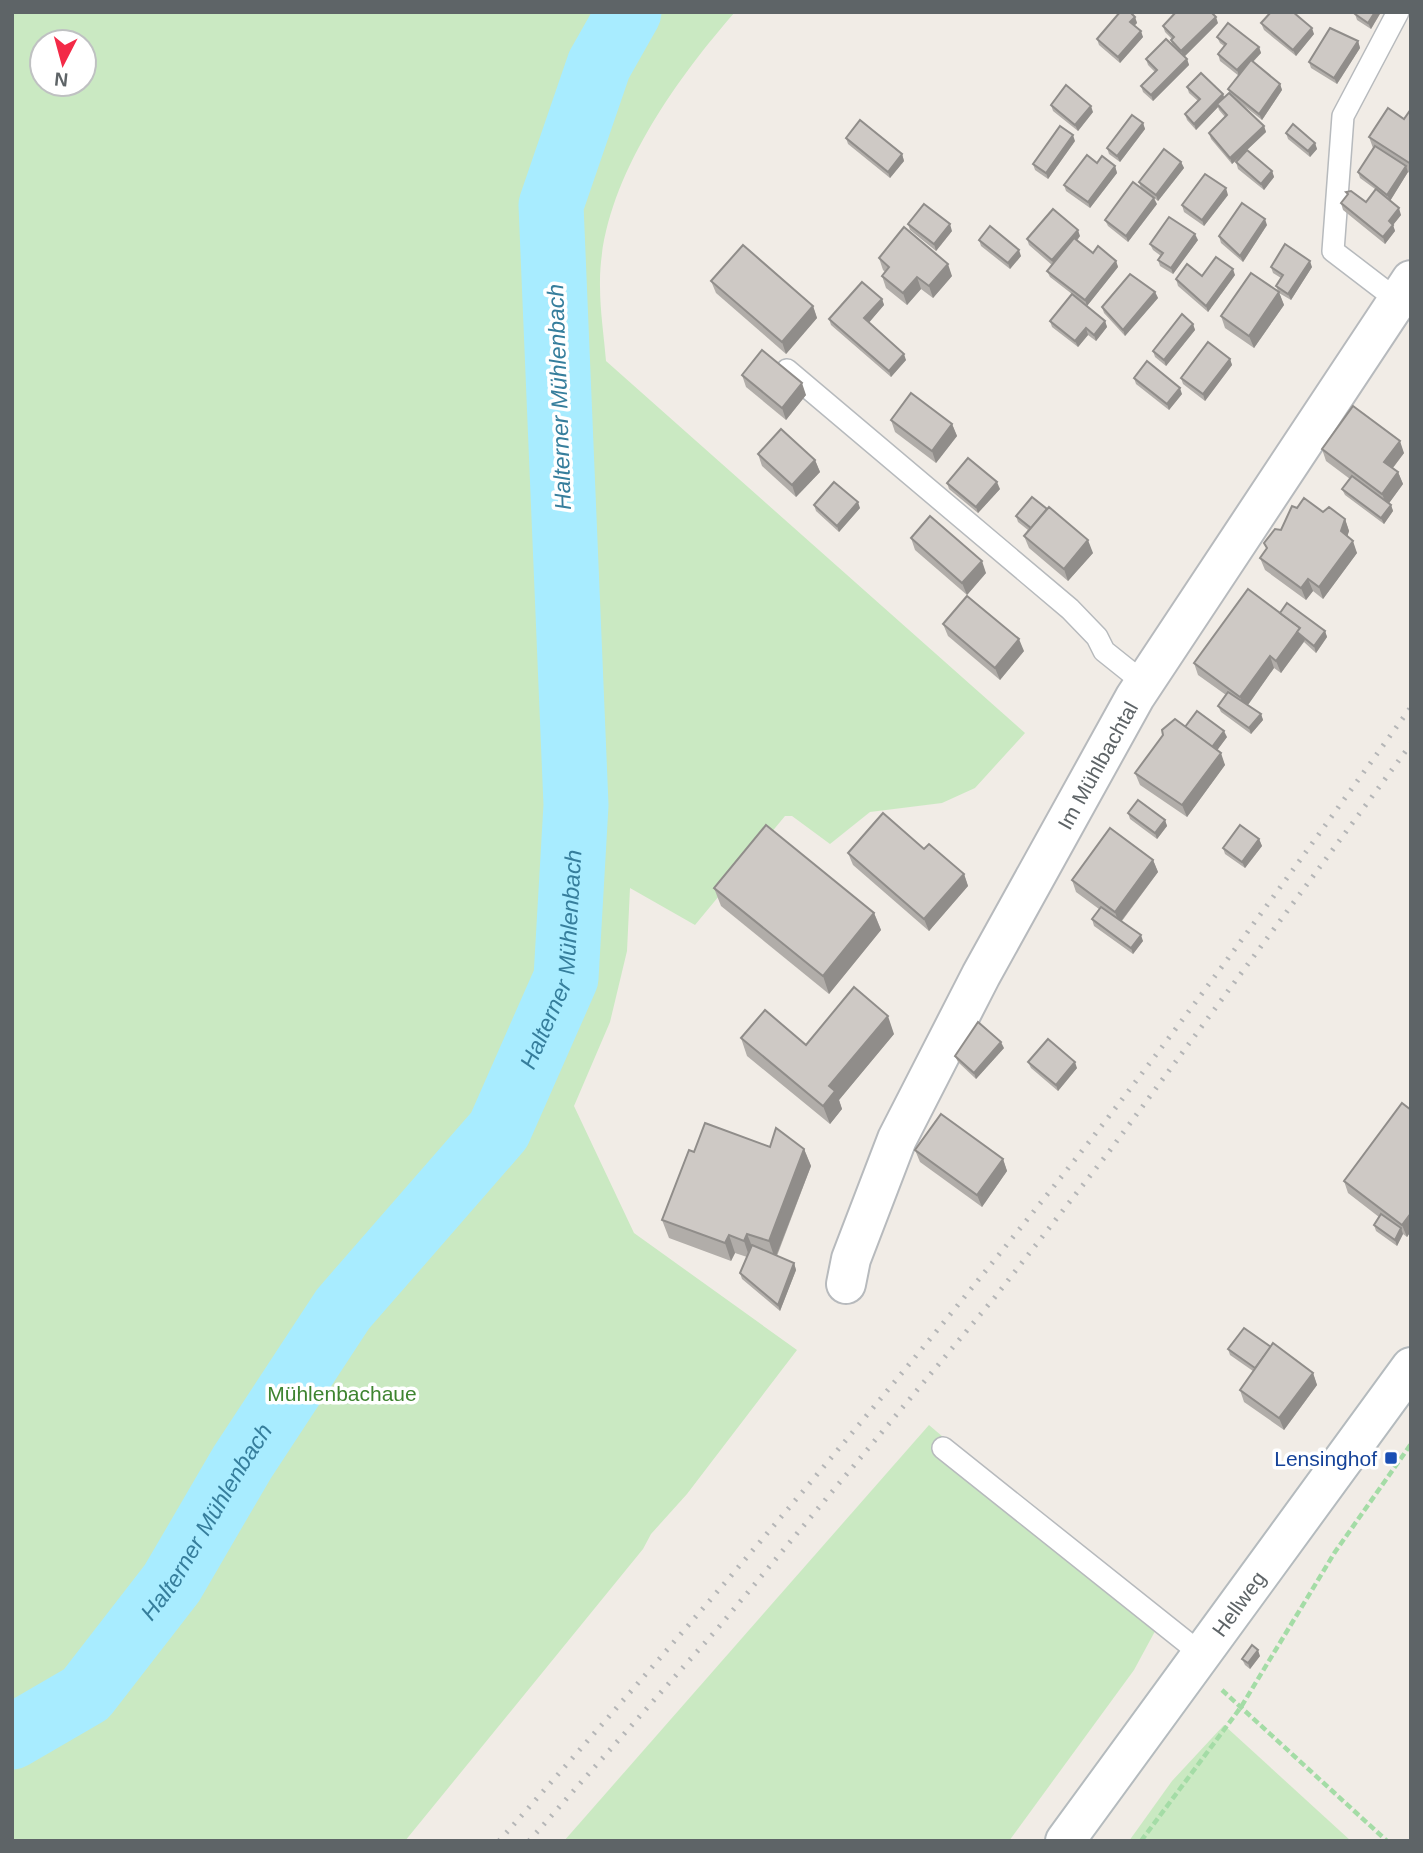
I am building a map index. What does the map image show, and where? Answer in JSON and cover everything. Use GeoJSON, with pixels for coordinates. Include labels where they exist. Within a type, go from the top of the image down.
{"type":"FeatureCollection","features":[{"type":"Feature","properties":{"kind":"street","name":"Im Mühlbachtal"},"geometry":{"type":"LineString","coordinates":[[846,1284],[851,1259],[897,1139],[981,975],[1144,683],[1404,290]]}},
{"type":"Feature","properties":{"kind":"street","name":"Hellweg"},"geometry":{"type":"LineString","coordinates":[[1065,1841],[1411,1367]]}},
{"type":"Feature","properties":{"kind":"lane"},"geometry":{"type":"LineString","coordinates":[[1398,12],[1343,116],[1333,251],[1404,290]]}},
{"type":"Feature","properties":{"kind":"lane"},"geometry":{"type":"LineString","coordinates":[[788,370],[1070,609],[1097,637],[1104,651],[1144,683]]}},
{"type":"Feature","properties":{"kind":"lane"},"geometry":{"type":"LineString","coordinates":[[943,1448],[1196,1659]]}},
{"type":"Feature","properties":{"kind":"path"},"geometry":{"type":"LineString","coordinates":[[1141,1841],[1241,1707],[1335,1552],[1411,1444]]}},
{"type":"Feature","properties":{"kind":"path"},"geometry":{"type":"LineString","coordinates":[[1196,1659],[1241,1707],[1387,1841]]}},
{"type":"Feature","properties":{"kind":"green space","name":"Mühlenbachaue"},"geometry":{"type":"Polygon","coordinates":[[[12,12],[735,12],[687,71],[644,139],[625,175],[603,249],[600,286],[606,361],[1025,733],[975,788],[942,803],[870,812],[830,844],[792,816],[785,816],[695,925],[630,888],[627,951],[610,1022],[574,1106],[634,1233],[797,1350],[687,1494],[651,1534],[643,1549],[405,1841],[12,1841],[12,12]]]}},
{"type":"Feature","properties":{"kind":"green space"},"geometry":{"type":"Polygon","coordinates":[[[929,1425],[1160,1622],[1134,1670],[1009,1841],[564,1841],[929,1425]]]}},
{"type":"Feature","properties":{"kind":"green space"},"geometry":{"type":"Polygon","coordinates":[[[1224,1725],[1351,1841],[1129,1841],[1172,1781],[1224,1725]]]}},
{"type":"Feature","properties":{"kind":"building"},"geometry":{"type":"Polygon","coordinates":[[[1120,12],[1130,12],[1135,17],[1130,22],[1141,31],[1118,57],[1097,39],[1120,12]]]}},
{"type":"Feature","properties":{"kind":"building"},"geometry":{"type":"Polygon","coordinates":[[[1176,12],[1211,12],[1216,17],[1181,51],[1171,40],[1174,37],[1163,26],[1176,12]]]}},
{"type":"Feature","properties":{"kind":"building"},"geometry":{"type":"Polygon","coordinates":[[[1271,12],[1293,12],[1312,28],[1293,50],[1261,23],[1271,12]]]}},
{"type":"Feature","properties":{"kind":"building"},"geometry":{"type":"Polygon","coordinates":[[[1375,12],[1368,23],[1355,14],[1375,12]]]}},
{"type":"Feature","properties":{"kind":"building"},"geometry":{"type":"Polygon","coordinates":[[[1228,23],[1259,47],[1237,70],[1218,54],[1226,44],[1217,37],[1228,23]]]}},
{"type":"Feature","properties":{"kind":"building"},"geometry":{"type":"Polygon","coordinates":[[[1330,28],[1358,41],[1334,78],[1309,62],[1330,28]]]}},
{"type":"Feature","properties":{"kind":"building"},"geometry":{"type":"Polygon","coordinates":[[[1166,39],[1187,59],[1151,95],[1141,86],[1157,70],[1146,59],[1166,39]]]}},
{"type":"Feature","properties":{"kind":"building"},"geometry":{"type":"Polygon","coordinates":[[[1251,60],[1280,84],[1259,114],[1228,89],[1251,60]]]}},
{"type":"Feature","properties":{"kind":"building"},"geometry":{"type":"Polygon","coordinates":[[[1201,73],[1223,94],[1194,124],[1185,114],[1200,99],[1187,87],[1201,73]]]}},
{"type":"Feature","properties":{"kind":"building"},"geometry":{"type":"Polygon","coordinates":[[[1066,85],[1091,106],[1075,125],[1051,105],[1066,85]]]}},
{"type":"Feature","properties":{"kind":"building"},"geometry":{"type":"Polygon","coordinates":[[[1229,93],[1264,126],[1230,158],[1209,133],[1227,115],[1217,104],[1229,93]]]}},
{"type":"Feature","properties":{"kind":"building"},"geometry":{"type":"Polygon","coordinates":[[[1388,108],[1404,119],[1411,109],[1411,164],[1369,137],[1388,108]]]}},
{"type":"Feature","properties":{"kind":"building"},"geometry":{"type":"Polygon","coordinates":[[[1132,115],[1143,123],[1117,156],[1107,148],[1132,115]]]}},
{"type":"Feature","properties":{"kind":"building"},"geometry":{"type":"Polygon","coordinates":[[[860,120],[902,154],[888,172],[846,138],[860,120]]]}},
{"type":"Feature","properties":{"kind":"building"},"geometry":{"type":"Polygon","coordinates":[[[1293,124],[1315,143],[1308,151],[1286,133],[1293,124]]]}},
{"type":"Feature","properties":{"kind":"building"},"geometry":{"type":"Polygon","coordinates":[[[1060,126],[1073,135],[1046,173],[1033,164],[1060,126]]]}},
{"type":"Feature","properties":{"kind":"building"},"geometry":{"type":"Polygon","coordinates":[[[1375,146],[1406,166],[1387,195],[1358,172],[1375,146]]]}},
{"type":"Feature","properties":{"kind":"building"},"geometry":{"type":"Polygon","coordinates":[[[1164,149],[1181,162],[1156,195],[1139,182],[1164,149]]]}},
{"type":"Feature","properties":{"kind":"building"},"geometry":{"type":"Polygon","coordinates":[[[1247,150],[1272,171],[1261,184],[1236,162],[1247,150]]]}},
{"type":"Feature","properties":{"kind":"building"},"geometry":{"type":"Polygon","coordinates":[[[1087,155],[1097,163],[1102,156],[1115,166],[1088,202],[1064,185],[1087,155]]]}},
{"type":"Feature","properties":{"kind":"building"},"geometry":{"type":"Polygon","coordinates":[[[1205,174],[1226,188],[1202,220],[1182,205],[1205,174]]]}},
{"type":"Feature","properties":{"kind":"building"},"geometry":{"type":"Polygon","coordinates":[[[1133,182],[1154,198],[1126,236],[1105,220],[1133,182]]]}},
{"type":"Feature","properties":{"kind":"building"},"geometry":{"type":"Polygon","coordinates":[[[1376,189],[1399,208],[1389,221],[1393,225],[1383,237],[1341,203],[1348,194],[1346,192],[1351,191],[1366,202],[1376,189]]]}},
{"type":"Feature","properties":{"kind":"building"},"geometry":{"type":"Polygon","coordinates":[[[1242,203],[1265,219],[1240,256],[1219,236],[1242,203]]]}},
{"type":"Feature","properties":{"kind":"building"},"geometry":{"type":"Polygon","coordinates":[[[924,204],[950,224],[934,244],[908,224],[924,204]]]}},
{"type":"Feature","properties":{"kind":"building"},"geometry":{"type":"Polygon","coordinates":[[[1053,209],[1078,230],[1052,260],[1027,239],[1053,209]]]}},
{"type":"Feature","properties":{"kind":"building"},"geometry":{"type":"Polygon","coordinates":[[[1169,217],[1195,234],[1171,268],[1158,260],[1163,253],[1150,244],[1169,217]]]}},
{"type":"Feature","properties":{"kind":"building"},"geometry":{"type":"Polygon","coordinates":[[[990,226],[1019,250],[1008,263],[979,240],[990,226]]]}},
{"type":"Feature","properties":{"kind":"building"},"geometry":{"type":"Polygon","coordinates":[[[904,227],[948,264],[929,286],[917,277],[903,293],[882,276],[889,267],[879,258],[904,227]]]}},
{"type":"Feature","properties":{"kind":"building"},"geometry":{"type":"Polygon","coordinates":[[[1074,238],[1093,253],[1098,246],[1116,261],[1085,300],[1047,271],[1074,238]]]}},
{"type":"Feature","properties":{"kind":"building"},"geometry":{"type":"Polygon","coordinates":[[[1285,244],[1310,261],[1288,294],[1276,286],[1283,275],[1271,267],[1285,244]]]}},
{"type":"Feature","properties":{"kind":"building"},"geometry":{"type":"Polygon","coordinates":[[[743,245],[813,306],[782,342],[711,281],[743,245]]]}},
{"type":"Feature","properties":{"kind":"building"},"geometry":{"type":"Polygon","coordinates":[[[1216,257],[1233,269],[1206,306],[1176,279],[1187,264],[1202,276],[1216,257]]]}},
{"type":"Feature","properties":{"kind":"building"},"geometry":{"type":"Polygon","coordinates":[[[1251,273],[1279,292],[1249,336],[1221,316],[1251,273]]]}},
{"type":"Feature","properties":{"kind":"building"},"geometry":{"type":"Polygon","coordinates":[[[1130,274],[1155,292],[1123,330],[1102,307],[1130,274]]]}},
{"type":"Feature","properties":{"kind":"building"},"geometry":{"type":"Polygon","coordinates":[[[862,282],[882,299],[864,318],[904,354],[889,371],[829,319],[862,282]]]}},
{"type":"Feature","properties":{"kind":"building"},"geometry":{"type":"Polygon","coordinates":[[[1072,294],[1105,321],[1094,335],[1086,328],[1075,341],[1050,321],[1072,294]]]}},
{"type":"Feature","properties":{"kind":"building"},"geometry":{"type":"Polygon","coordinates":[[[1182,314],[1193,324],[1164,360],[1153,351],[1182,314]]]}},
{"type":"Feature","properties":{"kind":"building"},"geometry":{"type":"Polygon","coordinates":[[[1208,342],[1230,359],[1203,394],[1181,378],[1208,342]]]}},
{"type":"Feature","properties":{"kind":"building"},"geometry":{"type":"Polygon","coordinates":[[[762,350],[802,383],[782,408],[742,375],[762,350]]]}},
{"type":"Feature","properties":{"kind":"building"},"geometry":{"type":"Polygon","coordinates":[[[1147,361],[1180,388],[1167,404],[1134,378],[1147,361]]]}},
{"type":"Feature","properties":{"kind":"building"},"geometry":{"type":"Polygon","coordinates":[[[911,393],[952,424],[932,451],[891,420],[911,393]]]}},
{"type":"Feature","properties":{"kind":"building"},"geometry":{"type":"Polygon","coordinates":[[[1353,406],[1400,441],[1384,462],[1398,472],[1382,494],[1322,449],[1353,406]]]}},
{"type":"Feature","properties":{"kind":"building"},"geometry":{"type":"Polygon","coordinates":[[[781,429],[815,460],[792,485],[758,454],[781,429]]]}},
{"type":"Feature","properties":{"kind":"building"},"geometry":{"type":"Polygon","coordinates":[[[968,458],[997,482],[976,507],[947,483],[968,458]]]}},
{"type":"Feature","properties":{"kind":"building"},"geometry":{"type":"Polygon","coordinates":[[[1352,476],[1391,505],[1381,518],[1342,489],[1352,476]]]}},
{"type":"Feature","properties":{"kind":"building"},"geometry":{"type":"Polygon","coordinates":[[[834,482],[858,502],[837,526],[814,505],[834,482]]]}},
{"type":"Feature","properties":{"kind":"building"},"geometry":{"type":"Polygon","coordinates":[[[1032,497],[1047,509],[1031,528],[1016,516],[1032,497]]]}},
{"type":"Feature","properties":{"kind":"building"},"geometry":{"type":"Polygon","coordinates":[[[1304,498],[1323,512],[1329,507],[1345,519],[1341,531],[1353,541],[1319,587],[1308,579],[1301,588],[1260,558],[1267,548],[1264,543],[1275,529],[1281,530],[1292,506],[1297,508],[1304,498]]]}},
{"type":"Feature","properties":{"kind":"building"},"geometry":{"type":"Polygon","coordinates":[[[1049,507],[1088,540],[1064,569],[1024,536],[1049,507]]]}},
{"type":"Feature","properties":{"kind":"building"},"geometry":{"type":"Polygon","coordinates":[[[930,516],[982,561],[962,583],[911,538],[930,516]]]}},
{"type":"Feature","properties":{"kind":"building"},"geometry":{"type":"Polygon","coordinates":[[[1248,589],[1300,628],[1276,661],[1270,656],[1240,697],[1194,663],[1248,589]]]}},
{"type":"Feature","properties":{"kind":"building"},"geometry":{"type":"Polygon","coordinates":[[[967,596],[1019,639],[995,668],[943,624],[967,596]]]}},
{"type":"Feature","properties":{"kind":"building"},"geometry":{"type":"Polygon","coordinates":[[[1287,603],[1325,631],[1314,646],[1297,632],[1300,628],[1280,613],[1287,603]]]}},
{"type":"Feature","properties":{"kind":"building"},"geometry":{"type":"Polygon","coordinates":[[[1228,692],[1261,714],[1249,728],[1218,706],[1228,692]]]}},
{"type":"Feature","properties":{"kind":"building"},"geometry":{"type":"Polygon","coordinates":[[[1197,711],[1224,731],[1212,747],[1185,727],[1197,711]]]}},
{"type":"Feature","properties":{"kind":"building"},"geometry":{"type":"Polygon","coordinates":[[[1175,719],[1221,753],[1182,805],[1135,773],[1163,735],[1162,730],[1175,719]]]}},
{"type":"Feature","properties":{"kind":"building"},"geometry":{"type":"Polygon","coordinates":[[[1138,800],[1165,820],[1155,833],[1128,813],[1138,800]]]}},
{"type":"Feature","properties":{"kind":"building"},"geometry":{"type":"Polygon","coordinates":[[[883,813],[924,849],[929,844],[964,874],[924,919],[848,853],[883,813]]]}},
{"type":"Feature","properties":{"kind":"building"},"geometry":{"type":"Polygon","coordinates":[[[766,825],[874,913],[823,976],[714,888],[766,825]]]}},
{"type":"Feature","properties":{"kind":"building"},"geometry":{"type":"Polygon","coordinates":[[[1240,825],[1259,839],[1242,862],[1223,848],[1240,825]]]}},
{"type":"Feature","properties":{"kind":"building"},"geometry":{"type":"Polygon","coordinates":[[[1110,828],[1153,860],[1115,912],[1072,880],[1110,828]]]}},
{"type":"Feature","properties":{"kind":"building"},"geometry":{"type":"Polygon","coordinates":[[[1101,907],[1141,935],[1131,948],[1092,919],[1101,907]]]}},
{"type":"Feature","properties":{"kind":"building"},"geometry":{"type":"Polygon","coordinates":[[[854,987],[888,1016],[829,1086],[835,1091],[823,1106],[741,1038],[765,1010],[806,1045],[854,987]]]}},
{"type":"Feature","properties":{"kind":"building"},"geometry":{"type":"Polygon","coordinates":[[[978,1022],[1001,1042],[974,1073],[955,1056],[978,1022]]]}},
{"type":"Feature","properties":{"kind":"building"},"geometry":{"type":"Polygon","coordinates":[[[1048,1039],[1075,1062],[1056,1085],[1028,1062],[1048,1039]]]}},
{"type":"Feature","properties":{"kind":"building"},"geometry":{"type":"Polygon","coordinates":[[[1402,1103],[1411,1110],[1411,1213],[1402,1225],[1344,1181],[1402,1103]]]}},
{"type":"Feature","properties":{"kind":"building"},"geometry":{"type":"Polygon","coordinates":[[[941,1114],[1003,1159],[977,1195],[915,1150],[941,1114]]]}},
{"type":"Feature","properties":{"kind":"building"},"geometry":{"type":"Polygon","coordinates":[[[705,1123],[770,1147],[776,1128],[804,1149],[769,1241],[747,1234],[744,1241],[729,1235],[725,1243],[662,1220],[689,1150],[694,1152],[705,1123]]]}},
{"type":"Feature","properties":{"kind":"building"},"geometry":{"type":"Polygon","coordinates":[[[1381,1214],[1401,1228],[1395,1240],[1374,1225],[1381,1214]]]}},
{"type":"Feature","properties":{"kind":"building"},"geometry":{"type":"Polygon","coordinates":[[[752,1245],[794,1263],[778,1305],[740,1273],[752,1245]]]}},
{"type":"Feature","properties":{"kind":"building"},"geometry":{"type":"Polygon","coordinates":[[[1244,1328],[1271,1347],[1255,1368],[1228,1349],[1244,1328]]]}},
{"type":"Feature","properties":{"kind":"building"},"geometry":{"type":"Polygon","coordinates":[[[1273,1343],[1313,1373],[1279,1418],[1240,1390],[1273,1343]]]}},
{"type":"Feature","properties":{"kind":"building"},"geometry":{"type":"Polygon","coordinates":[[[1252,1645],[1258,1650],[1248,1663],[1242,1659],[1252,1645]]]}},
{"type":"Feature","properties":{"kind":"waterway","name":"Halterner Mühlenbach"},"geometry":{"type":"LineString","coordinates":[[12,1737],[86,1694],[172,1583],[242,1463],[343,1309],[499,1130],[566,978],[576,805],[551,205],[599,65],[629,12]]}},
{"type":"Feature","properties":{"kind":"railway"},"geometry":{"type":"LineString","coordinates":[[499,1841],[799,1496],[1018,1231],[1171,1035],[1411,707]]}},
{"type":"Feature","properties":{"kind":"railway"},"geometry":{"type":"LineString","coordinates":[[529,1841],[718,1628],[995,1297],[1108,1153],[1411,744]]}},
{"type":"Feature","properties":{"kind":"place","name":"Lensinghof"},"geometry":{"type":"Point","coordinates":[1391,1458]}}]}
